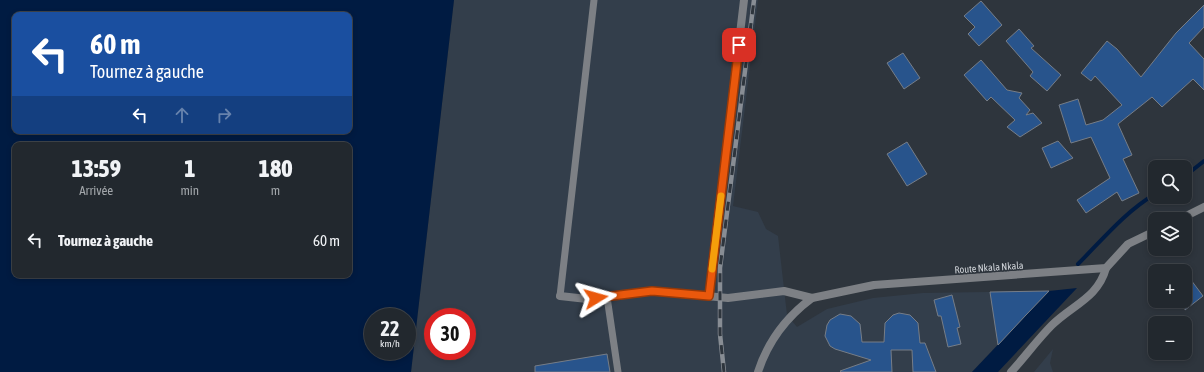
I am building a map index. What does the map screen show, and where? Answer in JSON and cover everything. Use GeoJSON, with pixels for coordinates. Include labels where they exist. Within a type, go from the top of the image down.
{"type":"FeatureCollection","features":[{"type":"Feature","properties":{"kind":"street"},"geometry":{"type":"LineString","coordinates":[[709,296],[744,0]]}},
{"type":"Feature","properties":{"kind":"street"},"geometry":{"type":"LineString","coordinates":[[1192,213],[1204,207]]}},
{"type":"Feature","properties":{"kind":"street"},"geometry":{"type":"LineString","coordinates":[[1011,372],[1051,326],[1067,311],[1095,292],[1100,285],[1106,268],[1128,244],[1148,234]]}},
{"type":"Feature","properties":{"kind":"street","name":"Route Nkala Nkala"},"geometry":{"type":"LineString","coordinates":[[812,298],[874,285],[1106,268]]}},
{"type":"Feature","properties":{"kind":"street"},"geometry":{"type":"LineString","coordinates":[[560,296],[587,299],[652,291],[728,298],[784,292],[812,298]]}},
{"type":"Feature","properties":{"kind":"street"},"geometry":{"type":"LineString","coordinates":[[758,372],[762,358],[778,330],[788,318],[812,298]]}},
{"type":"Feature","properties":{"kind":"lane"},"geometry":{"type":"LineString","coordinates":[[560,296],[594,0]]}},
{"type":"Feature","properties":{"kind":"lane"},"geometry":{"type":"LineString","coordinates":[[607,297],[618,372]]}},
{"type":"Feature","properties":{"kind":"shaded area"},"geometry":{"type":"Polygon","coordinates":[[[454,0],[758,0],[733,206],[758,212],[766,229],[778,236],[787,315],[797,327],[827,309],[873,298],[923,293],[1049,291],[972,372],[411,372],[412,360],[416,360],[416,329],[454,0]]]}},
{"type":"Feature","properties":{"kind":"shaded area"},"geometry":{"type":"Polygon","coordinates":[[[1053,349],[1050,363],[1053,372],[1034,372],[1053,349]]]}},
{"type":"Feature","properties":{"kind":"water"},"geometry":{"type":"Polygon","coordinates":[[[0,0],[454,0],[416,329],[416,308],[364,308],[364,360],[412,360],[411,372],[0,372],[0,0]]]}},
{"type":"Feature","properties":{"kind":"water"},"geometry":{"type":"Polygon","coordinates":[[[1077,288],[998,372],[972,372],[1049,291],[1077,288]]]}},
{"type":"Feature","properties":{"kind":"building"},"geometry":{"type":"Polygon","coordinates":[[[981,1],[1002,25],[979,46],[968,34],[975,27],[964,16],[981,1]]]}},
{"type":"Feature","properties":{"kind":"building"},"geometry":{"type":"Polygon","coordinates":[[[1204,5],[1204,27],[1189,43],[1204,59],[1204,90],[1193,79],[1162,107],[1152,97],[1118,124],[1132,155],[1123,159],[1139,193],[1122,201],[1117,192],[1086,213],[1077,200],[1110,178],[1091,137],[1071,143],[1059,105],[1078,99],[1086,125],[1103,120],[1122,105],[1095,76],[1091,81],[1081,73],[1107,41],[1117,49],[1141,77],[1176,33],[1204,5]]]}},
{"type":"Feature","properties":{"kind":"building"},"geometry":{"type":"Polygon","coordinates":[[[1019,29],[1034,46],[1031,48],[1061,75],[1047,91],[1030,76],[1033,72],[1006,41],[1019,29]]]}},
{"type":"Feature","properties":{"kind":"building"},"geometry":{"type":"Polygon","coordinates":[[[903,53],[920,78],[904,89],[887,63],[903,53]]]}},
{"type":"Feature","properties":{"kind":"building"},"geometry":{"type":"Polygon","coordinates":[[[981,60],[1007,90],[1022,93],[1019,98],[1030,110],[1026,115],[1033,113],[1042,123],[1020,137],[1007,127],[1015,120],[991,97],[987,101],[964,75],[981,60]]]}},
{"type":"Feature","properties":{"kind":"building"},"geometry":{"type":"Polygon","coordinates":[[[1058,141],[1073,158],[1051,168],[1042,148],[1058,141]]]}},
{"type":"Feature","properties":{"kind":"building"},"geometry":{"type":"Polygon","coordinates":[[[907,142],[927,174],[907,186],[887,154],[907,142]]]}},
{"type":"Feature","properties":{"kind":"building"},"geometry":{"type":"Polygon","coordinates":[[[1192,281],[1203,296],[1192,305],[1192,281]]]}},
{"type":"Feature","properties":{"kind":"building"},"geometry":{"type":"Polygon","coordinates":[[[1049,291],[1026,315],[998,345],[990,292],[1049,291]]]}},
{"type":"Feature","properties":{"kind":"building"},"geometry":{"type":"Polygon","coordinates":[[[952,295],[960,327],[957,328],[961,344],[948,347],[941,316],[938,316],[934,300],[952,295]]]}},
{"type":"Feature","properties":{"kind":"building"},"geometry":{"type":"Polygon","coordinates":[[[899,313],[910,315],[918,323],[920,343],[925,343],[936,372],[913,372],[912,350],[891,350],[892,372],[840,371],[871,360],[835,349],[830,346],[825,336],[827,325],[830,320],[840,314],[851,316],[860,324],[862,342],[884,342],[885,323],[893,315],[899,313]]]}},
{"type":"Feature","properties":{"kind":"building"},"geometry":{"type":"Polygon","coordinates":[[[607,354],[610,372],[535,372],[535,366],[607,354]]]}},
{"type":"Feature","properties":{"kind":"waterway"},"geometry":{"type":"LineString","coordinates":[[1192,170],[1204,161]]}},
{"type":"Feature","properties":{"kind":"waterway"},"geometry":{"type":"LineString","coordinates":[[1078,264],[1124,217],[1148,198]]}},
{"type":"Feature","properties":{"kind":"railway"},"geometry":{"type":"LineString","coordinates":[[724,372],[720,334],[720,268],[754,0]]}},
{"type":"Feature","properties":{"kind":"slow traffic"},"geometry":{"type":"LineString","coordinates":[[712,269],[721,196]]}},
{"type":"Feature","properties":{"kind":"route"},"geometry":{"type":"LineString","coordinates":[[596,298],[652,291],[709,296],[739,45]]}}]}
